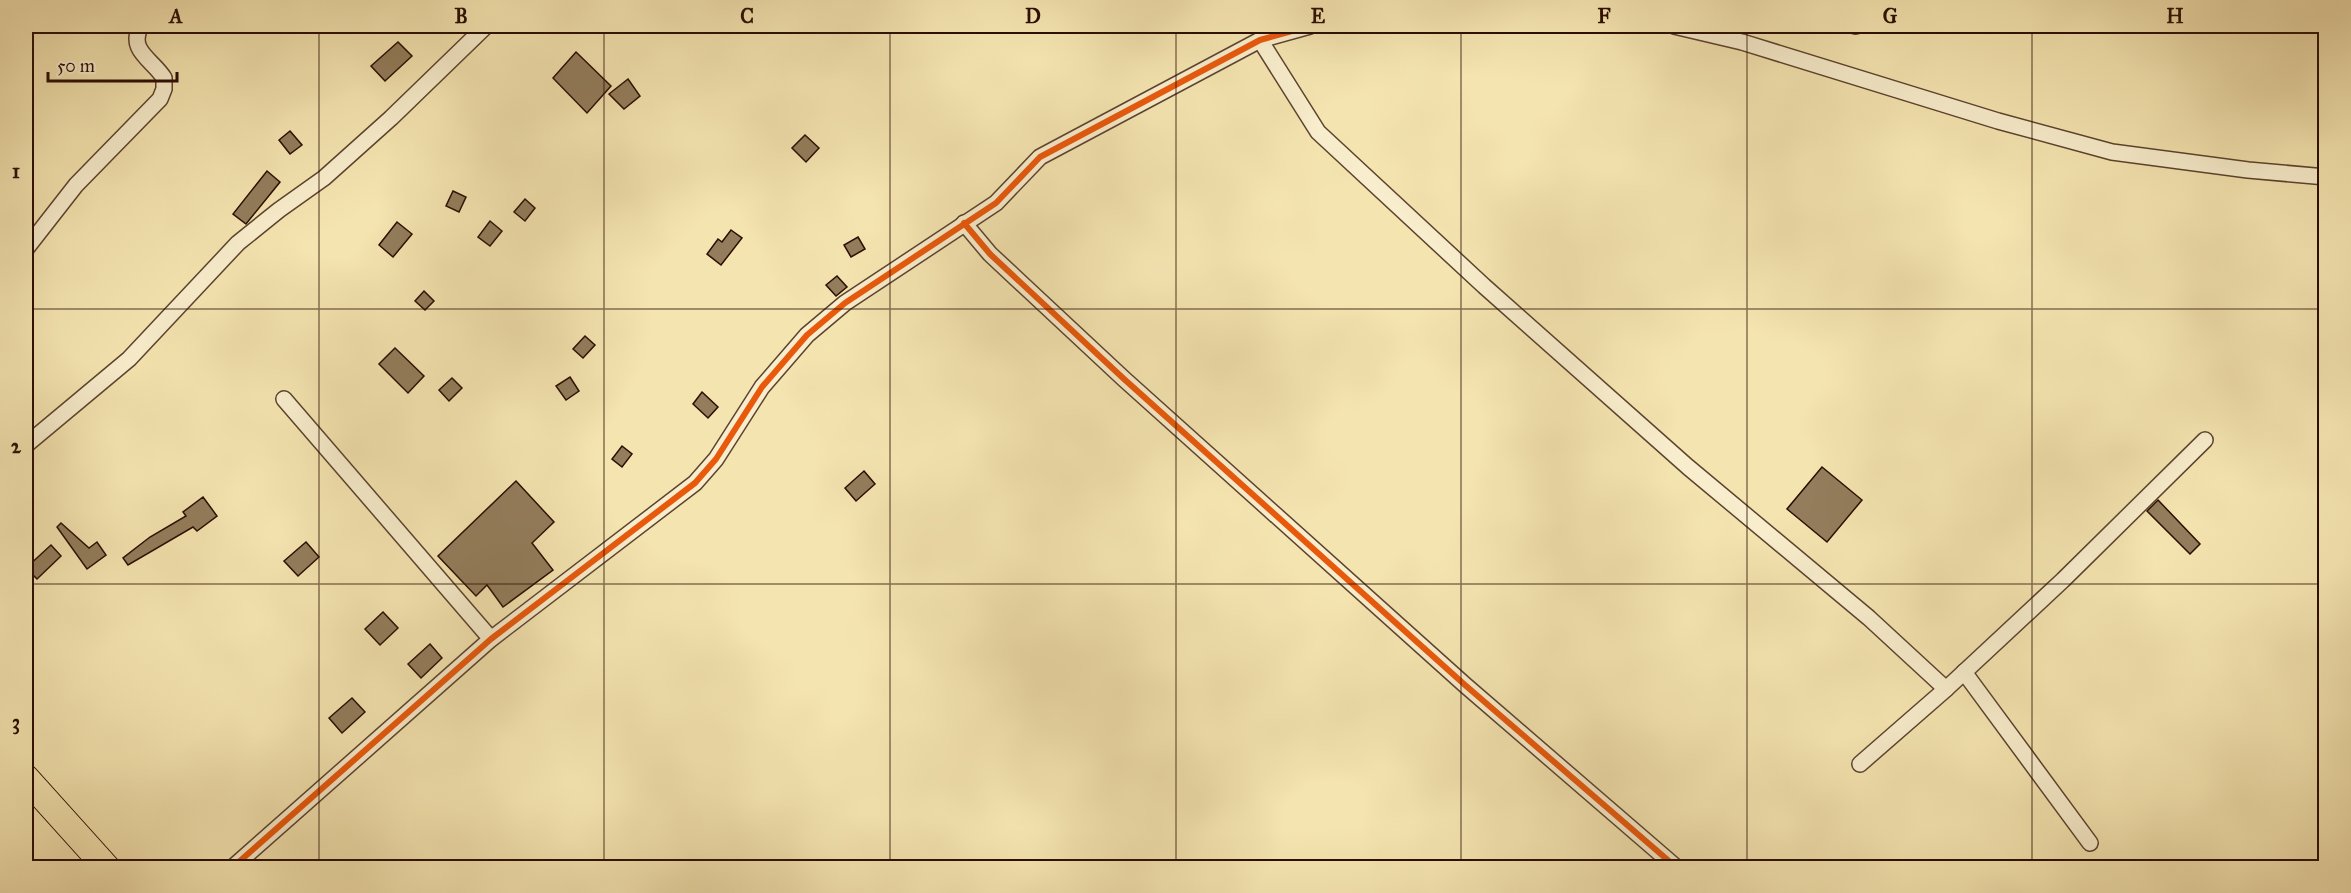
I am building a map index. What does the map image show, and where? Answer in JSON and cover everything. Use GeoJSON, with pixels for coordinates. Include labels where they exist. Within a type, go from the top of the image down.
{"type":"FeatureCollection","features":[{"type":"Feature","properties":{"kind":"highway"},"geometry":{"type":"LineString","coordinates":[[26,778],[107,867]]}},
{"type":"Feature","properties":{"kind":"street"},"geometry":{"type":"LineString","coordinates":[[26,249],[76,185],[160,99],[164,89],[164,78],[138,48],[136,38],[141,26]]}},
{"type":"Feature","properties":{"kind":"street"},"geometry":{"type":"LineString","coordinates":[[26,445],[129,358],[238,243],[324,178],[391,118],[486,26]]}},
{"type":"Feature","properties":{"kind":"street"},"geometry":{"type":"LineString","coordinates":[[232,867],[490,639],[695,483],[716,459],[762,387],[807,335],[845,303],[996,203],[1040,158],[1260,40],[1310,26]]}},
{"type":"Feature","properties":{"kind":"street"},"geometry":{"type":"LineString","coordinates":[[1674,26],[1742,42],[1998,121],[2112,152],[2248,170],[2325,177]]}},
{"type":"Feature","properties":{"kind":"street"},"geometry":{"type":"LineString","coordinates":[[1260,40],[1318,132],[1484,286],[1688,467],[1869,618],[1946,689]]}},
{"type":"Feature","properties":{"kind":"street"},"geometry":{"type":"LineString","coordinates":[[964,223],[990,254],[1184,433],[1465,685],[1677,867]]}},
{"type":"Feature","properties":{"kind":"street"},"geometry":{"type":"LineString","coordinates":[[284,399],[490,639]]}},
{"type":"Feature","properties":{"kind":"street"},"geometry":{"type":"LineString","coordinates":[[1860,764],[1946,689],[2063,580],[2205,440]]}},
{"type":"Feature","properties":{"kind":"street"},"geometry":{"type":"LineString","coordinates":[[1964,672],[2090,843]]}},
{"type":"Feature","properties":{"kind":"building"},"geometry":{"type":"Polygon","coordinates":[[[398,42],[412,56],[385,81],[371,66],[398,42]]]}},
{"type":"Feature","properties":{"kind":"building"},"geometry":{"type":"Polygon","coordinates":[[[576,52],[611,86],[587,113],[553,78],[576,52]]]}},
{"type":"Feature","properties":{"kind":"building"},"geometry":{"type":"Polygon","coordinates":[[[628,79],[640,96],[624,109],[609,94],[628,79]]]}},
{"type":"Feature","properties":{"kind":"building"},"geometry":{"type":"Polygon","coordinates":[[[290,131],[302,145],[290,154],[279,140],[290,131]]]}},
{"type":"Feature","properties":{"kind":"building"},"geometry":{"type":"Polygon","coordinates":[[[805,135],[819,148],[806,162],[792,148],[805,135]]]}},
{"type":"Feature","properties":{"kind":"building"},"geometry":{"type":"Polygon","coordinates":[[[267,171],[280,182],[246,224],[233,214],[267,171]]]}},
{"type":"Feature","properties":{"kind":"building"},"geometry":{"type":"Polygon","coordinates":[[[453,191],[466,197],[459,212],[446,206],[453,191]]]}},
{"type":"Feature","properties":{"kind":"building"},"geometry":{"type":"Polygon","coordinates":[[[525,199],[535,208],[525,221],[514,212],[525,199]]]}},
{"type":"Feature","properties":{"kind":"building"},"geometry":{"type":"Polygon","coordinates":[[[490,221],[502,231],[490,246],[478,237],[490,221]]]}},
{"type":"Feature","properties":{"kind":"building"},"geometry":{"type":"Polygon","coordinates":[[[397,222],[412,234],[393,257],[379,245],[397,222]]]}},
{"type":"Feature","properties":{"kind":"building"},"geometry":{"type":"Polygon","coordinates":[[[731,230],[742,238],[721,265],[707,254],[718,239],[722,242],[731,230]]]}},
{"type":"Feature","properties":{"kind":"building"},"geometry":{"type":"Polygon","coordinates":[[[858,237],[865,249],[851,257],[844,245],[858,237]]]}},
{"type":"Feature","properties":{"kind":"building"},"geometry":{"type":"Polygon","coordinates":[[[837,276],[847,287],[836,296],[826,285],[837,276]]]}},
{"type":"Feature","properties":{"kind":"building"},"geometry":{"type":"Polygon","coordinates":[[[424,291],[434,301],[425,310],[415,301],[424,291]]]}},
{"type":"Feature","properties":{"kind":"building"},"geometry":{"type":"Polygon","coordinates":[[[585,336],[595,345],[583,358],[573,349],[585,336]]]}},
{"type":"Feature","properties":{"kind":"building"},"geometry":{"type":"Polygon","coordinates":[[[395,348],[424,376],[408,393],[379,364],[395,348]]]}},
{"type":"Feature","properties":{"kind":"building"},"geometry":{"type":"Polygon","coordinates":[[[570,377],[579,391],[566,400],[556,386],[570,377]]]}},
{"type":"Feature","properties":{"kind":"building"},"geometry":{"type":"Polygon","coordinates":[[[452,378],[462,388],[449,401],[439,390],[452,378]]]}},
{"type":"Feature","properties":{"kind":"building"},"geometry":{"type":"Polygon","coordinates":[[[702,392],[718,407],[708,418],[693,404],[702,392]]]}},
{"type":"Feature","properties":{"kind":"building"},"geometry":{"type":"Polygon","coordinates":[[[622,446],[632,454],[622,467],[612,459],[622,446]]]}},
{"type":"Feature","properties":{"kind":"building"},"geometry":{"type":"Polygon","coordinates":[[[1822,467],[1862,500],[1827,542],[1787,509],[1822,467]]]}},
{"type":"Feature","properties":{"kind":"building"},"geometry":{"type":"Polygon","coordinates":[[[864,471],[875,484],[856,501],[845,488],[864,471]]]}},
{"type":"Feature","properties":{"kind":"building"},"geometry":{"type":"Polygon","coordinates":[[[516,481],[554,522],[532,543],[553,570],[503,607],[487,585],[476,596],[438,556],[516,481]]]}},
{"type":"Feature","properties":{"kind":"building"},"geometry":{"type":"Polygon","coordinates":[[[203,497],[217,516],[197,531],[193,527],[128,565],[123,558],[150,537],[186,516],[183,512],[203,497]]]}},
{"type":"Feature","properties":{"kind":"building"},"geometry":{"type":"Polygon","coordinates":[[[2158,500],[2200,544],[2190,554],[2147,511],[2158,500]]]}},
{"type":"Feature","properties":{"kind":"building"},"geometry":{"type":"Polygon","coordinates":[[[61,523],[89,548],[97,542],[106,555],[87,569],[57,527],[61,523]]]}},
{"type":"Feature","properties":{"kind":"building"},"geometry":{"type":"Polygon","coordinates":[[[306,542],[319,557],[298,576],[284,561],[306,542]]]}},
{"type":"Feature","properties":{"kind":"building"},"geometry":{"type":"Polygon","coordinates":[[[51,545],[61,556],[37,579],[26,568],[51,545]]]}},
{"type":"Feature","properties":{"kind":"building"},"geometry":{"type":"Polygon","coordinates":[[[383,612],[398,628],[380,645],[365,629],[383,612]]]}},
{"type":"Feature","properties":{"kind":"building"},"geometry":{"type":"Polygon","coordinates":[[[430,644],[442,658],[421,678],[408,664],[430,644]]]}},
{"type":"Feature","properties":{"kind":"building"},"geometry":{"type":"Polygon","coordinates":[[[352,698],[365,712],[342,733],[329,718],[352,698]]]}},
{"type":"Feature","properties":{"kind":"cycle path"},"geometry":{"type":"LineString","coordinates":[[232,868],[491,639],[695,483],[716,459],[762,387],[807,335],[845,303],[996,203],[1040,157],[1260,40],[1310,26]]}},
{"type":"Feature","properties":{"kind":"cycle path"},"geometry":{"type":"LineString","coordinates":[[964,223],[990,254],[1124,379],[1465,685],[1677,868]]}}]}
